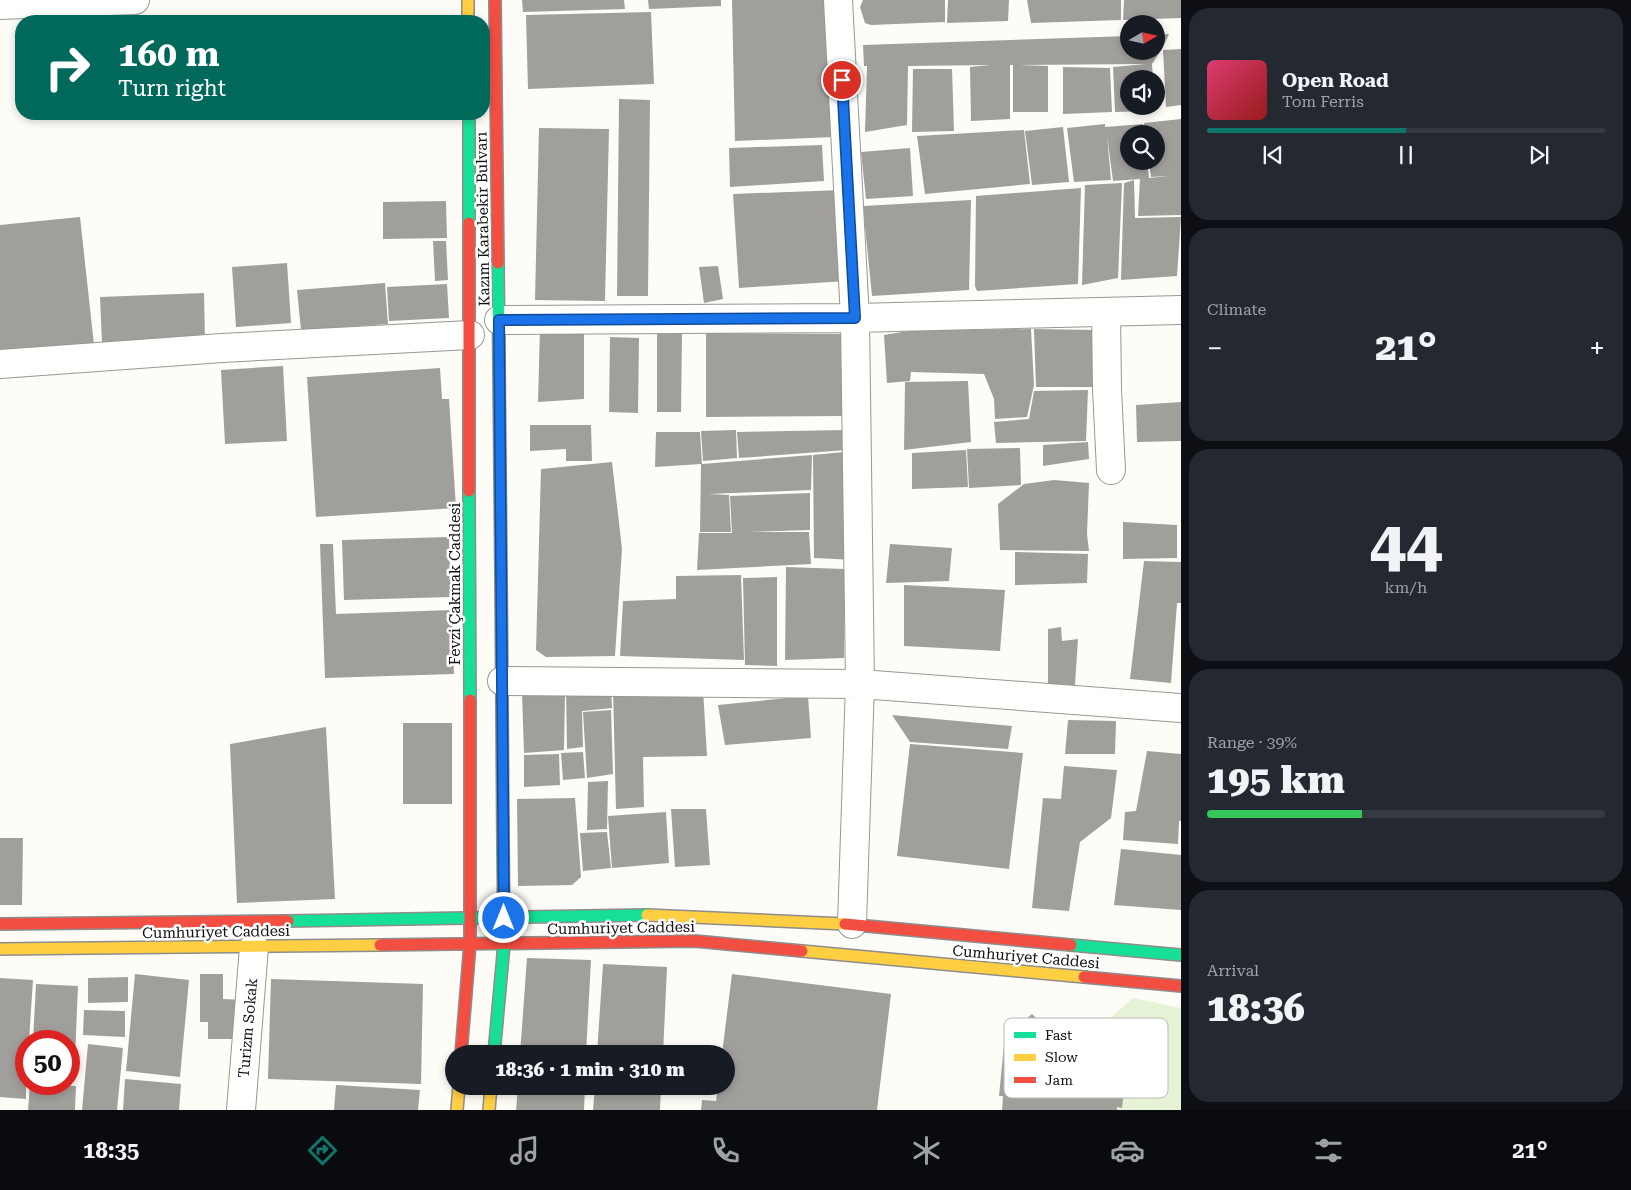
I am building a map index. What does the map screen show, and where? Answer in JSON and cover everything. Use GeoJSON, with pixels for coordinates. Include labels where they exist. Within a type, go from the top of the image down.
{"type":"FeatureCollection","features":[{"type":"Feature","properties":{"kind":"main road"},"geometry":{"type":"LineString","coordinates":[[468,0],[468,15]]}},
{"type":"Feature","properties":{"kind":"main road","name":"Kazım Karabekir Bulvarı"},"geometry":{"type":"LineString","coordinates":[[495,0],[504,918]]}},
{"type":"Feature","properties":{"kind":"main road","name":"Fevzi Çakmak Caddesi"},"geometry":{"type":"LineString","coordinates":[[462,1045],[470,944],[469,120]]}},
{"type":"Feature","properties":{"kind":"main road","name":"Cumhuriyet Caddesi"},"geometry":{"type":"LineString","coordinates":[[0,924],[470,919],[643,915],[852,924],[1181,955]]}},
{"type":"Feature","properties":{"kind":"main road"},"geometry":{"type":"LineString","coordinates":[[495,1045],[504,944],[504,918]]}},
{"type":"Feature","properties":{"kind":"main road","name":"Cumhuriyet Caddesi"},"geometry":{"type":"LineString","coordinates":[[0,950],[695,941],[1181,986]]}},
{"type":"Feature","properties":{"kind":"main road"},"geometry":{"type":"LineString","coordinates":[[457,1110],[458,1095]]}},
{"type":"Feature","properties":{"kind":"main road"},"geometry":{"type":"LineString","coordinates":[[489,1110],[490,1095]]}},
{"type":"Feature","properties":{"kind":"street"},"geometry":{"type":"LineString","coordinates":[[0,5],[135,0]]}},
{"type":"Feature","properties":{"kind":"street"},"geometry":{"type":"LineString","coordinates":[[838,0],[855,318],[860,684],[852,924]]}},
{"type":"Feature","properties":{"kind":"street"},"geometry":{"type":"LineString","coordinates":[[499,320],[855,318],[1181,310]]}},
{"type":"Feature","properties":{"kind":"street"},"geometry":{"type":"LineString","coordinates":[[1106,312],[1111,470]]}},
{"type":"Feature","properties":{"kind":"street"},"geometry":{"type":"LineString","coordinates":[[0,364],[222,348],[470,335]]}},
{"type":"Feature","properties":{"kind":"street"},"geometry":{"type":"LineString","coordinates":[[502,681],[860,684],[1111,701],[1181,708]]}},
{"type":"Feature","properties":{"kind":"street","name":"Turizm Sokak"},"geometry":{"type":"LineString","coordinates":[[241,1110],[254,947]]}},
{"type":"Feature","properties":{"kind":"green space"},"geometry":{"type":"Polygon","coordinates":[[[1133,998],[1181,1008],[1181,1110],[1117,1110],[1117,1107],[1122,1107],[1123,1098],[1168,1098],[1168,1018],[1110,1018],[1133,998]]]}},
{"type":"Feature","properties":{"kind":"building"},"geometry":{"type":"Polygon","coordinates":[[[522,0],[624,0],[625,9],[523,12],[522,0]]]}},
{"type":"Feature","properties":{"kind":"building"},"geometry":{"type":"Polygon","coordinates":[[[648,0],[721,0],[721,6],[649,9],[648,0]]]}},
{"type":"Feature","properties":{"kind":"building"},"geometry":{"type":"Polygon","coordinates":[[[732,0],[832,0],[834,137],[735,141],[732,0]]]}},
{"type":"Feature","properties":{"kind":"building"},"geometry":{"type":"Polygon","coordinates":[[[863,0],[945,0],[945,22],[871,25],[865,23],[860,7],[863,0]]]}},
{"type":"Feature","properties":{"kind":"building"},"geometry":{"type":"Polygon","coordinates":[[[948,0],[1009,0],[1008,21],[947,23],[948,0]]]}},
{"type":"Feature","properties":{"kind":"building"},"geometry":{"type":"Polygon","coordinates":[[[1027,0],[1121,0],[1120,20],[1031,23],[1027,0]]]}},
{"type":"Feature","properties":{"kind":"building"},"geometry":{"type":"Polygon","coordinates":[[[1124,0],[1181,0],[1181,18],[1165,19],[1165,15],[1123,15],[1124,0]]]}},
{"type":"Feature","properties":{"kind":"building"},"geometry":{"type":"Polygon","coordinates":[[[651,12],[654,84],[528,89],[526,15],[651,12]]]}},
{"type":"Feature","properties":{"kind":"building"},"geometry":{"type":"Polygon","coordinates":[[[1165,34],[1169,34],[1165,43],[1165,34]]]}},
{"type":"Feature","properties":{"kind":"building"},"geometry":{"type":"Polygon","coordinates":[[[1120,36],[1120,60],[1155,60],[1152,64],[1152,70],[1120,70],[1120,112],[1115,112],[1113,67],[1146,64],[1019,65],[1048,66],[1048,112],[1013,112],[1013,65],[1010,65],[1010,119],[971,121],[970,67],[990,65],[908,66],[907,125],[865,132],[867,66],[864,66],[863,45],[1120,36]]]}},
{"type":"Feature","properties":{"kind":"building"},"geometry":{"type":"Polygon","coordinates":[[[1181,49],[1181,105],[1166,107],[1164,60],[1165,50],[1181,49]]]}},
{"type":"Feature","properties":{"kind":"building"},"geometry":{"type":"Polygon","coordinates":[[[1063,67],[1110,68],[1112,112],[1063,114],[1063,67]]]}},
{"type":"Feature","properties":{"kind":"building"},"geometry":{"type":"Polygon","coordinates":[[[913,69],[952,69],[954,131],[912,132],[913,69]]]}},
{"type":"Feature","properties":{"kind":"building"},"geometry":{"type":"Polygon","coordinates":[[[619,99],[650,100],[648,296],[617,296],[619,99]]]}},
{"type":"Feature","properties":{"kind":"building"},"geometry":{"type":"Polygon","coordinates":[[[1181,119],[1181,215],[1138,216],[1140,179],[1113,181],[1107,136],[1111,180],[1074,182],[1067,128],[1105,124],[1105,127],[1120,126],[1120,170],[1148,170],[1149,178],[1168,176],[1151,177],[1150,170],[1165,170],[1165,125],[1144,125],[1144,123],[1181,119]]]}},
{"type":"Feature","properties":{"kind":"building"},"geometry":{"type":"Polygon","coordinates":[[[1063,127],[1069,182],[1032,185],[1025,131],[1063,127]]]}},
{"type":"Feature","properties":{"kind":"building"},"geometry":{"type":"Polygon","coordinates":[[[539,128],[609,129],[605,301],[535,300],[539,128]]]}},
{"type":"Feature","properties":{"kind":"building"},"geometry":{"type":"Polygon","coordinates":[[[1024,130],[1030,184],[925,194],[917,136],[1024,130]]]}},
{"type":"Feature","properties":{"kind":"building"},"geometry":{"type":"Polygon","coordinates":[[[822,145],[824,181],[730,187],[729,148],[822,145]]]}},
{"type":"Feature","properties":{"kind":"building"},"geometry":{"type":"Polygon","coordinates":[[[910,148],[913,196],[866,199],[861,152],[910,148]]]}},
{"type":"Feature","properties":{"kind":"building"},"geometry":{"type":"Polygon","coordinates":[[[1134,180],[1135,218],[1181,217],[1177,276],[1121,280],[1124,183],[1134,180]]]}},
{"type":"Feature","properties":{"kind":"building"},"geometry":{"type":"Polygon","coordinates":[[[1122,183],[1118,278],[1082,285],[1085,185],[1122,183]]]}},
{"type":"Feature","properties":{"kind":"building"},"geometry":{"type":"Polygon","coordinates":[[[1081,188],[1078,284],[977,291],[975,286],[976,196],[1081,188]]]}},
{"type":"Feature","properties":{"kind":"building"},"geometry":{"type":"Polygon","coordinates":[[[842,190],[846,281],[739,288],[733,194],[842,190]]]}},
{"type":"Feature","properties":{"kind":"building"},"geometry":{"type":"Polygon","coordinates":[[[971,200],[969,290],[872,296],[863,206],[971,200]]]}},
{"type":"Feature","properties":{"kind":"building"},"geometry":{"type":"Polygon","coordinates":[[[446,201],[447,238],[383,239],[383,202],[446,201]]]}},
{"type":"Feature","properties":{"kind":"building"},"geometry":{"type":"Polygon","coordinates":[[[80,217],[94,345],[0,351],[0,225],[80,217]]]}},
{"type":"Feature","properties":{"kind":"building"},"geometry":{"type":"Polygon","coordinates":[[[433,241],[446,241],[448,280],[435,281],[433,241]]]}},
{"type":"Feature","properties":{"kind":"building"},"geometry":{"type":"Polygon","coordinates":[[[287,263],[291,323],[236,327],[232,267],[287,263]]]}},
{"type":"Feature","properties":{"kind":"building"},"geometry":{"type":"Polygon","coordinates":[[[718,266],[723,299],[704,303],[699,267],[718,266]]]}},
{"type":"Feature","properties":{"kind":"building"},"geometry":{"type":"Polygon","coordinates":[[[385,283],[388,324],[301,330],[297,290],[385,283]]]}},
{"type":"Feature","properties":{"kind":"building"},"geometry":{"type":"Polygon","coordinates":[[[447,284],[449,318],[389,321],[387,287],[447,284]]]}},
{"type":"Feature","properties":{"kind":"building"},"geometry":{"type":"Polygon","coordinates":[[[204,293],[205,339],[102,343],[100,297],[204,293]]]}},
{"type":"Feature","properties":{"kind":"building"},"geometry":{"type":"Polygon","coordinates":[[[540,327],[584,331],[584,399],[538,402],[540,327]]]}},
{"type":"Feature","properties":{"kind":"building"},"geometry":{"type":"Polygon","coordinates":[[[1031,329],[1034,385],[1027,417],[995,419],[994,399],[984,374],[911,372],[910,381],[887,383],[884,335],[914,330],[1031,329]]]}},
{"type":"Feature","properties":{"kind":"building"},"geometry":{"type":"Polygon","coordinates":[[[1034,329],[1095,330],[1096,387],[1036,387],[1034,329]]]}},
{"type":"Feature","properties":{"kind":"building"},"geometry":{"type":"Polygon","coordinates":[[[706,333],[845,334],[845,416],[706,417],[706,333]]]}},
{"type":"Feature","properties":{"kind":"building"},"geometry":{"type":"Polygon","coordinates":[[[657,334],[682,334],[681,412],[657,412],[657,334]]]}},
{"type":"Feature","properties":{"kind":"building"},"geometry":{"type":"Polygon","coordinates":[[[610,337],[639,338],[638,413],[609,412],[610,337]]]}},
{"type":"Feature","properties":{"kind":"building"},"geometry":{"type":"Polygon","coordinates":[[[283,366],[287,441],[225,444],[221,370],[283,366]]]}},
{"type":"Feature","properties":{"kind":"building"},"geometry":{"type":"Polygon","coordinates":[[[440,368],[442,399],[449,399],[456,508],[316,517],[307,377],[440,368]]]}},
{"type":"Feature","properties":{"kind":"building"},"geometry":{"type":"Polygon","coordinates":[[[968,381],[971,442],[904,450],[905,382],[968,381]]]}},
{"type":"Feature","properties":{"kind":"building"},"geometry":{"type":"Polygon","coordinates":[[[1088,390],[1086,441],[996,443],[994,422],[1029,419],[1034,391],[1088,390]]]}},
{"type":"Feature","properties":{"kind":"building"},"geometry":{"type":"Polygon","coordinates":[[[1181,402],[1181,441],[1137,442],[1136,405],[1181,402]]]}},
{"type":"Feature","properties":{"kind":"building"},"geometry":{"type":"Polygon","coordinates":[[[530,425],[591,425],[592,461],[566,461],[566,449],[530,451],[530,425]]]}},
{"type":"Feature","properties":{"kind":"building"},"geometry":{"type":"Polygon","coordinates":[[[736,430],[737,458],[703,461],[701,431],[736,430]]]}},
{"type":"Feature","properties":{"kind":"building"},"geometry":{"type":"Polygon","coordinates":[[[846,430],[847,450],[739,458],[737,432],[846,430]]]}},
{"type":"Feature","properties":{"kind":"building"},"geometry":{"type":"Polygon","coordinates":[[[656,432],[700,432],[702,464],[812,455],[811,490],[708,494],[729,495],[731,532],[700,532],[701,464],[655,467],[656,432]]]}},
{"type":"Feature","properties":{"kind":"building"},"geometry":{"type":"Polygon","coordinates":[[[1088,442],[1089,459],[1043,466],[1043,445],[1088,442]]]}},
{"type":"Feature","properties":{"kind":"building"},"geometry":{"type":"Polygon","coordinates":[[[1020,448],[1021,485],[969,488],[967,449],[1020,448]]]}},
{"type":"Feature","properties":{"kind":"building"},"geometry":{"type":"Polygon","coordinates":[[[966,450],[968,487],[912,489],[912,453],[966,450]]]}},
{"type":"Feature","properties":{"kind":"building"},"geometry":{"type":"Polygon","coordinates":[[[854,451],[855,560],[814,558],[813,455],[854,451]]]}},
{"type":"Feature","properties":{"kind":"building"},"geometry":{"type":"Polygon","coordinates":[[[612,462],[622,549],[615,656],[546,657],[536,650],[541,469],[612,462]]]}},
{"type":"Feature","properties":{"kind":"building"},"geometry":{"type":"Polygon","coordinates":[[[1054,480],[1089,483],[1087,534],[1089,551],[1000,550],[998,504],[1024,484],[1054,480]]]}},
{"type":"Feature","properties":{"kind":"building"},"geometry":{"type":"Polygon","coordinates":[[[810,493],[810,530],[747,532],[809,532],[811,564],[697,570],[699,533],[732,533],[730,496],[810,493]]]}},
{"type":"Feature","properties":{"kind":"building"},"geometry":{"type":"Polygon","coordinates":[[[1123,522],[1177,525],[1177,558],[1123,559],[1123,522]]]}},
{"type":"Feature","properties":{"kind":"building"},"geometry":{"type":"Polygon","coordinates":[[[449,537],[451,597],[344,600],[342,540],[449,537]]]}},
{"type":"Feature","properties":{"kind":"building"},"geometry":{"type":"Polygon","coordinates":[[[320,544],[333,544],[336,614],[452,610],[454,674],[325,678],[320,544]]]}},
{"type":"Feature","properties":{"kind":"building"},"geometry":{"type":"Polygon","coordinates":[[[890,544],[952,548],[949,581],[886,583],[890,544]]]}},
{"type":"Feature","properties":{"kind":"building"},"geometry":{"type":"Polygon","coordinates":[[[1015,552],[1088,554],[1087,583],[1015,585],[1015,552]]]}},
{"type":"Feature","properties":{"kind":"building"},"geometry":{"type":"Polygon","coordinates":[[[1144,561],[1181,562],[1181,603],[1177,603],[1171,683],[1130,679],[1144,561]]]}},
{"type":"Feature","properties":{"kind":"building"},"geometry":{"type":"Polygon","coordinates":[[[786,567],[845,569],[844,658],[785,660],[786,567]]]}},
{"type":"Feature","properties":{"kind":"building"},"geometry":{"type":"Polygon","coordinates":[[[741,575],[744,660],[620,656],[623,601],[676,599],[676,576],[741,575]]]}},
{"type":"Feature","properties":{"kind":"building"},"geometry":{"type":"Polygon","coordinates":[[[777,577],[777,666],[745,665],[743,578],[777,577]]]}},
{"type":"Feature","properties":{"kind":"building"},"geometry":{"type":"Polygon","coordinates":[[[904,585],[1005,590],[1000,651],[904,646],[904,585]]]}},
{"type":"Feature","properties":{"kind":"building"},"geometry":{"type":"Polygon","coordinates":[[[1061,627],[1062,641],[1078,639],[1075,685],[1048,685],[1048,629],[1061,627]]]}},
{"type":"Feature","properties":{"kind":"building"},"geometry":{"type":"Polygon","coordinates":[[[611,687],[612,708],[582,711],[583,747],[567,749],[566,688],[611,687]]]}},
{"type":"Feature","properties":{"kind":"building"},"geometry":{"type":"Polygon","coordinates":[[[613,689],[703,689],[707,756],[643,757],[644,807],[616,809],[613,689]]]}},
{"type":"Feature","properties":{"kind":"building"},"geometry":{"type":"Polygon","coordinates":[[[522,694],[565,694],[564,750],[524,753],[522,694]]]}},
{"type":"Feature","properties":{"kind":"building"},"geometry":{"type":"Polygon","coordinates":[[[808,696],[811,738],[725,745],[718,705],[808,696]]]}},
{"type":"Feature","properties":{"kind":"building"},"geometry":{"type":"Polygon","coordinates":[[[611,710],[613,774],[587,778],[583,712],[611,710]]]}},
{"type":"Feature","properties":{"kind":"building"},"geometry":{"type":"Polygon","coordinates":[[[892,715],[1012,726],[1008,749],[910,742],[892,715]]]}},
{"type":"Feature","properties":{"kind":"building"},"geometry":{"type":"Polygon","coordinates":[[[1068,720],[1116,721],[1115,754],[1065,754],[1068,720]]]}},
{"type":"Feature","properties":{"kind":"building"},"geometry":{"type":"Polygon","coordinates":[[[403,723],[452,723],[452,804],[403,804],[403,723]]]}},
{"type":"Feature","properties":{"kind":"building"},"geometry":{"type":"Polygon","coordinates":[[[326,727],[335,899],[237,903],[230,744],[326,727]]]}},
{"type":"Feature","properties":{"kind":"building"},"geometry":{"type":"Polygon","coordinates":[[[910,744],[1023,753],[1009,869],[897,856],[910,744]]]}},
{"type":"Feature","properties":{"kind":"building"},"geometry":{"type":"Polygon","coordinates":[[[1147,751],[1181,754],[1181,821],[1179,821],[1178,844],[1123,840],[1125,812],[1136,811],[1147,751]]]}},
{"type":"Feature","properties":{"kind":"building"},"geometry":{"type":"Polygon","coordinates":[[[583,752],[585,778],[563,780],[561,753],[583,752]]]}},
{"type":"Feature","properties":{"kind":"building"},"geometry":{"type":"Polygon","coordinates":[[[559,754],[560,785],[524,787],[524,755],[559,754]]]}},
{"type":"Feature","properties":{"kind":"building"},"geometry":{"type":"Polygon","coordinates":[[[1064,766],[1117,770],[1111,818],[1080,842],[1069,911],[1032,908],[1043,798],[1061,799],[1064,766]]]}},
{"type":"Feature","properties":{"kind":"building"},"geometry":{"type":"Polygon","coordinates":[[[608,781],[607,829],[587,830],[588,782],[608,781]]]}},
{"type":"Feature","properties":{"kind":"building"},"geometry":{"type":"Polygon","coordinates":[[[575,798],[581,877],[572,885],[518,886],[517,799],[575,798]]]}},
{"type":"Feature","properties":{"kind":"building"},"geometry":{"type":"Polygon","coordinates":[[[671,809],[706,809],[710,865],[675,867],[671,809]]]}},
{"type":"Feature","properties":{"kind":"building"},"geometry":{"type":"Polygon","coordinates":[[[666,812],[669,863],[612,868],[608,816],[666,812]]]}},
{"type":"Feature","properties":{"kind":"building"},"geometry":{"type":"Polygon","coordinates":[[[607,832],[611,868],[583,871],[580,833],[607,832]]]}},
{"type":"Feature","properties":{"kind":"building"},"geometry":{"type":"Polygon","coordinates":[[[0,838],[23,838],[22,905],[0,905],[0,838]]]}},
{"type":"Feature","properties":{"kind":"building"},"geometry":{"type":"Polygon","coordinates":[[[1121,849],[1181,855],[1181,910],[1114,905],[1121,849]]]}},
{"type":"Feature","properties":{"kind":"building"},"geometry":{"type":"Polygon","coordinates":[[[527,958],[591,960],[586,1045],[521,1045],[527,958]]]}},
{"type":"Feature","properties":{"kind":"building"},"geometry":{"type":"Polygon","coordinates":[[[603,964],[667,967],[663,1045],[598,1045],[603,964]]]}},
{"type":"Feature","properties":{"kind":"building"},"geometry":{"type":"Polygon","coordinates":[[[135,974],[189,980],[180,1077],[126,1071],[135,974]]]}},
{"type":"Feature","properties":{"kind":"building"},"geometry":{"type":"Polygon","coordinates":[[[200,974],[223,974],[223,999],[247,1000],[247,1039],[208,1039],[208,1022],[200,1022],[200,974]]]}},
{"type":"Feature","properties":{"kind":"building"},"geometry":{"type":"Polygon","coordinates":[[[732,974],[891,994],[877,1110],[701,1110],[702,1100],[716,1101],[717,1095],[735,1095],[735,1045],[723,1045],[732,974]]]}},
{"type":"Feature","properties":{"kind":"building"},"geometry":{"type":"Polygon","coordinates":[[[128,977],[128,1002],[88,1003],[88,978],[128,977]]]}},
{"type":"Feature","properties":{"kind":"building"},"geometry":{"type":"Polygon","coordinates":[[[0,978],[33,980],[30,1030],[15,1030],[15,1095],[26,1095],[26,1099],[0,1097],[0,978]]]}},
{"type":"Feature","properties":{"kind":"building"},"geometry":{"type":"Polygon","coordinates":[[[271,979],[423,984],[421,1084],[268,1079],[271,979]]]}},
{"type":"Feature","properties":{"kind":"building"},"geometry":{"type":"Polygon","coordinates":[[[36,984],[78,986],[76,1030],[34,1030],[36,984]]]}},
{"type":"Feature","properties":{"kind":"building"},"geometry":{"type":"Polygon","coordinates":[[[84,1010],[125,1011],[125,1037],[83,1035],[84,1010]]]}},
{"type":"Feature","properties":{"kind":"building"},"geometry":{"type":"Polygon","coordinates":[[[1032,1014],[1036,1018],[1027,1018],[1032,1014]]]}},
{"type":"Feature","properties":{"kind":"building"},"geometry":{"type":"Polygon","coordinates":[[[88,1044],[123,1048],[117,1110],[82,1110],[88,1044]]]}},
{"type":"Feature","properties":{"kind":"building"},"geometry":{"type":"Polygon","coordinates":[[[1004,1045],[1004,1098],[1123,1098],[1122,1108],[1117,1107],[1117,1110],[1002,1110],[1003,1096],[999,1096],[1004,1045]]]}},
{"type":"Feature","properties":{"kind":"building"},"geometry":{"type":"Polygon","coordinates":[[[125,1079],[181,1084],[179,1110],[123,1110],[125,1079]]]}},
{"type":"Feature","properties":{"kind":"building"},"geometry":{"type":"Polygon","coordinates":[[[336,1085],[420,1090],[418,1110],[334,1110],[336,1085]]]}},
{"type":"Feature","properties":{"kind":"building"},"geometry":{"type":"Polygon","coordinates":[[[29,1095],[76,1095],[75,1110],[28,1110],[29,1095]]]}},
{"type":"Feature","properties":{"kind":"building"},"geometry":{"type":"Polygon","coordinates":[[[517,1095],[585,1095],[584,1110],[516,1110],[517,1095]]]}},
{"type":"Feature","properties":{"kind":"building"},"geometry":{"type":"Polygon","coordinates":[[[594,1095],[661,1095],[660,1110],[593,1110],[594,1095]]]}},
{"type":"Feature","properties":{"kind":"traffic: fast"},"geometry":{"type":"LineString","coordinates":[[469,120],[469,223]]}},
{"type":"Feature","properties":{"kind":"traffic: fast"},"geometry":{"type":"LineString","coordinates":[[498,263],[501,576]]}},
{"type":"Feature","properties":{"kind":"traffic: fast"},"geometry":{"type":"LineString","coordinates":[[469,491],[470,700]]}},
{"type":"Feature","properties":{"kind":"traffic: fast"},"geometry":{"type":"LineString","coordinates":[[495,1045],[504,944],[503,845]]}},
{"type":"Feature","properties":{"kind":"traffic: fast"},"geometry":{"type":"LineString","coordinates":[[288,921],[647,915]]}},
{"type":"Feature","properties":{"kind":"traffic: fast"},"geometry":{"type":"LineString","coordinates":[[1071,945],[1181,955]]}},
{"type":"Feature","properties":{"kind":"traffic: slow"},"geometry":{"type":"LineString","coordinates":[[468,0],[468,15]]}},
{"type":"Feature","properties":{"kind":"traffic: slow"},"geometry":{"type":"LineString","coordinates":[[501,576],[503,845]]}},
{"type":"Feature","properties":{"kind":"traffic: slow"},"geometry":{"type":"LineString","coordinates":[[647,915],[845,924]]}},
{"type":"Feature","properties":{"kind":"traffic: slow"},"geometry":{"type":"LineString","coordinates":[[0,949],[380,945]]}},
{"type":"Feature","properties":{"kind":"traffic: slow"},"geometry":{"type":"LineString","coordinates":[[802,951],[1084,977]]}},
{"type":"Feature","properties":{"kind":"traffic: slow"},"geometry":{"type":"LineString","coordinates":[[457,1110],[458,1095]]}},
{"type":"Feature","properties":{"kind":"traffic: slow"},"geometry":{"type":"LineString","coordinates":[[489,1110],[490,1095]]}},
{"type":"Feature","properties":{"kind":"traffic: jam"},"geometry":{"type":"LineString","coordinates":[[495,0],[498,263]]}},
{"type":"Feature","properties":{"kind":"traffic: jam"},"geometry":{"type":"LineString","coordinates":[[469,223],[469,491]]}},
{"type":"Feature","properties":{"kind":"traffic: jam"},"geometry":{"type":"LineString","coordinates":[[462,1045],[470,944],[470,700]]}},
{"type":"Feature","properties":{"kind":"traffic: jam"},"geometry":{"type":"LineString","coordinates":[[0,924],[288,921]]}},
{"type":"Feature","properties":{"kind":"traffic: jam"},"geometry":{"type":"LineString","coordinates":[[845,924],[1071,945]]}},
{"type":"Feature","properties":{"kind":"traffic: jam"},"geometry":{"type":"LineString","coordinates":[[380,945],[695,941],[802,951]]}},
{"type":"Feature","properties":{"kind":"traffic: jam"},"geometry":{"type":"LineString","coordinates":[[1084,977],[1181,986]]}},
{"type":"Feature","properties":{"kind":"route"},"geometry":{"type":"LineString","coordinates":[[504,918],[499,320],[855,318],[842,80]]}}]}
